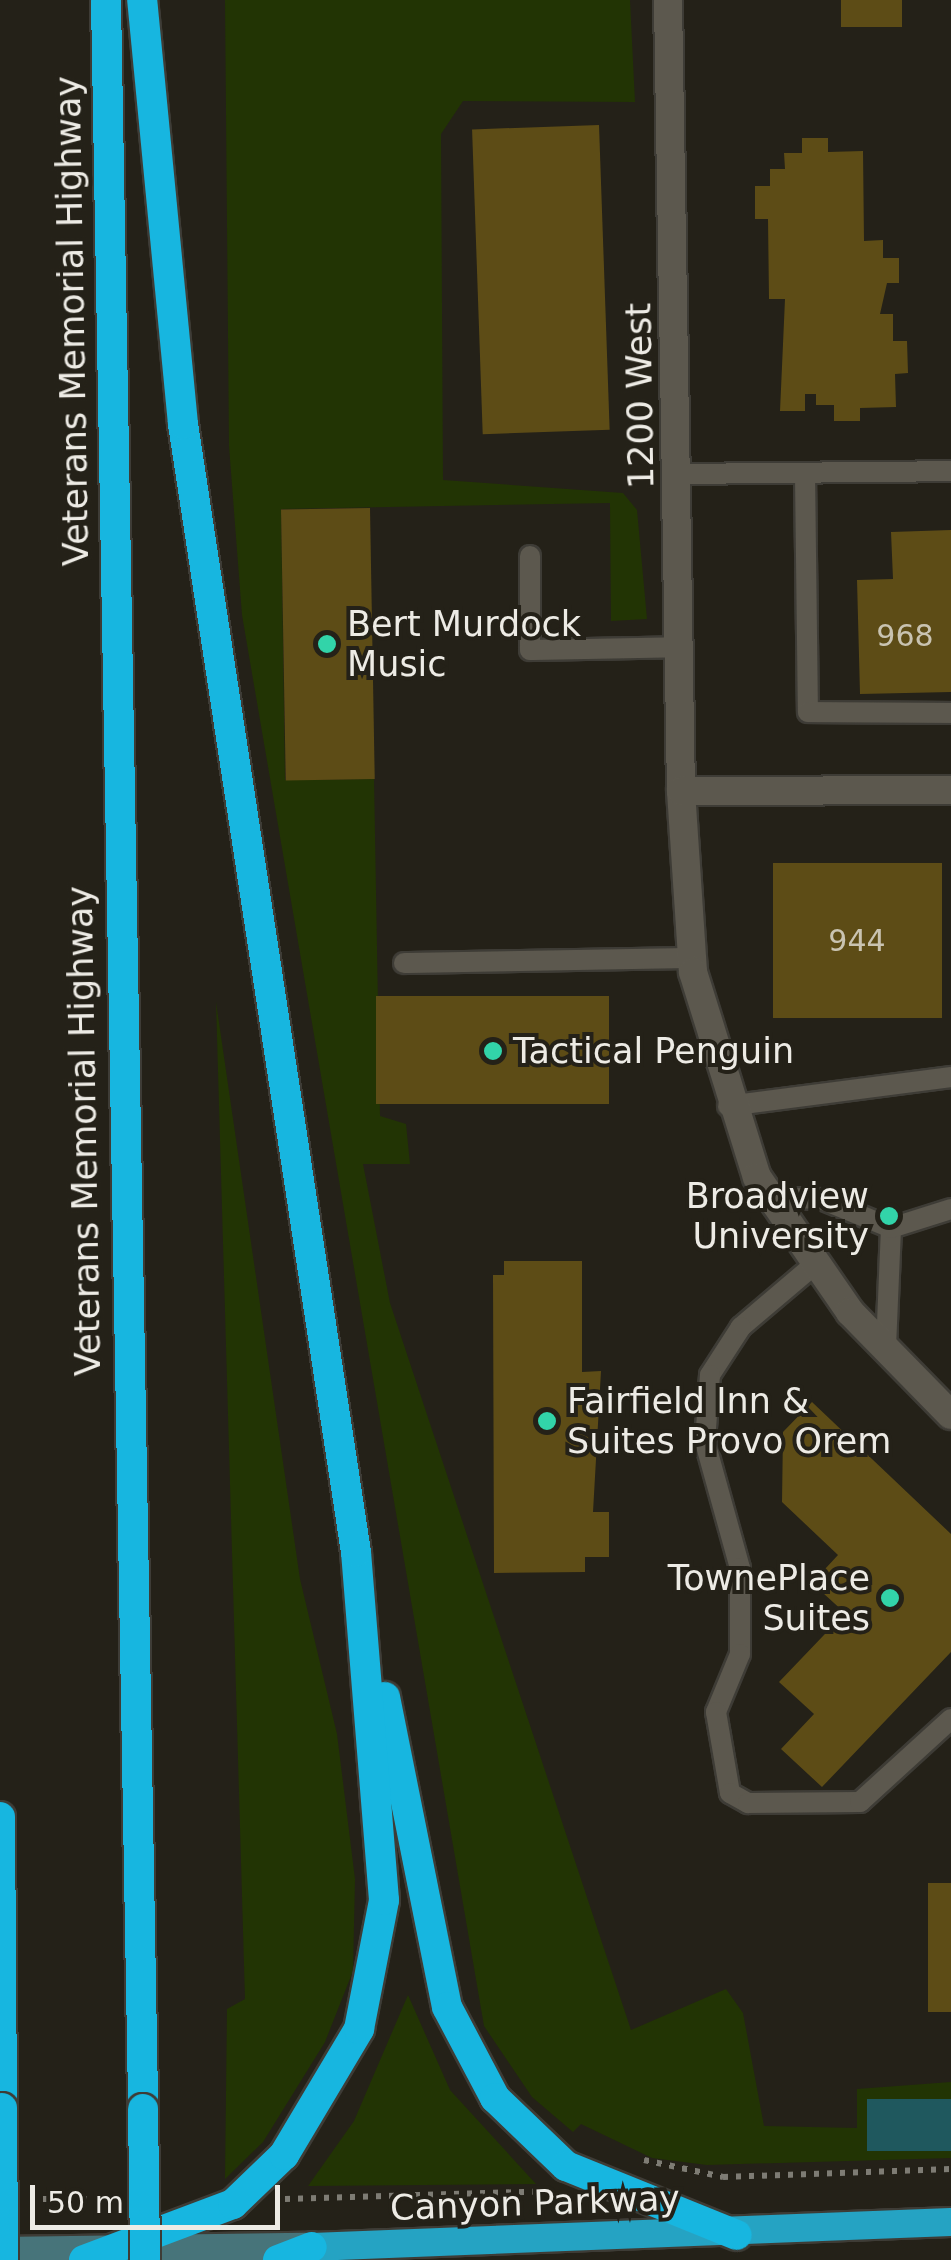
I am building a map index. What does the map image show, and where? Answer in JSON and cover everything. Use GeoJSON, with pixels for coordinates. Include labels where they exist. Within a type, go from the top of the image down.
{"type":"FeatureCollection","features":[{"type":"Feature","properties":{"kind":"highway","name":"Veterans Memorial Highway"},"geometry":{"type":"LineString","coordinates":[[106,0],[145,2260]]}},
{"type":"Feature","properties":{"kind":"highway"},"geometry":{"type":"LineString","coordinates":[[142,0],[183,424],[356,1552],[446,2007],[495,2098],[566,2166],[738,2235]]}},
{"type":"Feature","properties":{"kind":"highway"},"geometry":{"type":"LineString","coordinates":[[98,2256],[233,2204],[324,2100],[359,2030],[384,1900],[356,1552]]}},
{"type":"Feature","properties":{"kind":"highway"},"geometry":{"type":"LineString","coordinates":[[0,1817],[2,2260]]}},
{"type":"Feature","properties":{"kind":"highway","name":"Canyon Parkway"},"geometry":{"type":"LineString","coordinates":[[312,2247],[738,2235],[951,2222]]}},
{"type":"Feature","properties":{"kind":"highway"},"geometry":{"type":"LineString","coordinates":[[278,2260],[312,2247]]}},
{"type":"Feature","properties":{"kind":"main road","name":"Canyon Parkway"},"geometry":{"type":"LineString","coordinates":[[0,2251],[98,2256],[312,2247]]}},
{"type":"Feature","properties":{"kind":"street","name":"1200 West"},"geometry":{"type":"LineString","coordinates":[[668,0],[679,474],[681,791],[692,958],[728,1106],[770,1197],[814,1265],[886,1349],[951,1415]]}},
{"type":"Feature","properties":{"kind":"street"},"geometry":{"type":"LineString","coordinates":[[681,791],[951,790]]}},
{"type":"Feature","properties":{"kind":"lane"},"geometry":{"type":"LineString","coordinates":[[679,474],[951,471]]}},
{"type":"Feature","properties":{"kind":"lane"},"geometry":{"type":"LineString","coordinates":[[805,473],[808,712],[951,712]]}},
{"type":"Feature","properties":{"kind":"lane"},"geometry":{"type":"LineString","coordinates":[[530,556],[530,650],[680,647]]}},
{"type":"Feature","properties":{"kind":"lane"},"geometry":{"type":"LineString","coordinates":[[404,962],[692,958]]}},
{"type":"Feature","properties":{"kind":"lane"},"geometry":{"type":"LineString","coordinates":[[728,1106],[951,1077]]}},
{"type":"Feature","properties":{"kind":"lane"},"geometry":{"type":"LineString","coordinates":[[770,1197],[821,1199],[890,1228],[951,1210]]}},
{"type":"Feature","properties":{"kind":"lane"},"geometry":{"type":"LineString","coordinates":[[886,1349],[896,1280],[890,1228]]}},
{"type":"Feature","properties":{"kind":"lane"},"geometry":{"type":"LineString","coordinates":[[814,1265],[741,1327],[710,1375],[705,1442],[740,1568],[740,1654],[716,1712],[730,1793],[748,1803],[860,1802],[951,1719]]}},
{"type":"Feature","properties":{"kind":"path"},"geometry":{"type":"LineString","coordinates":[[632,2157],[724,2177],[951,2168]]}},
{"type":"Feature","properties":{"kind":"path"},"geometry":{"type":"LineString","coordinates":[[301,2198],[548,2191]]}},
{"type":"Feature","properties":{"kind":"path"},"geometry":{"type":"LineString","coordinates":[[20,2199],[139,2199]]}},
{"type":"Feature","properties":{"kind":"green space"},"geometry":{"type":"Polygon","coordinates":[[[225,0],[630,0],[635,102],[463,101],[441,134],[443,480],[623,493],[637,510],[647,619],[611,621],[610,503],[281,509],[285,780],[374,779],[380,1116],[406,1124],[410,1164],[363,1164],[390,1303],[631,2030],[726,1989],[743,2013],[764,2126],[857,2128],[857,2089],[951,2082],[951,2158],[707,2165],[652,2158],[581,2124],[573,2132],[532,2097],[484,2026],[242,615],[229,446],[225,0]]]}},
{"type":"Feature","properties":{"kind":"green space"},"geometry":{"type":"Polygon","coordinates":[[[216,1002],[300,1579],[337,1734],[355,1879],[353,1971],[325,2042],[263,2142],[225,2179],[227,2009],[245,1999],[216,1002]]]}},
{"type":"Feature","properties":{"kind":"green space"},"geometry":{"type":"Polygon","coordinates":[[[408,1995],[450,2090],[536,2184],[308,2186],[354,2121],[408,1995]]]}},
{"type":"Feature","properties":{"kind":"water"},"geometry":{"type":"Polygon","coordinates":[[[867,2099],[951,2099],[951,2151],[867,2151],[867,2099]]]}},
{"type":"Feature","properties":{"kind":"building"},"geometry":{"type":"Polygon","coordinates":[[[841,0],[902,0],[902,27],[841,27],[841,0]]]}},
{"type":"Feature","properties":{"kind":"building"},"geometry":{"type":"Polygon","coordinates":[[[599,125],[610,430],[483,434],[472,129],[599,125]]]}},
{"type":"Feature","properties":{"kind":"building"},"geometry":{"type":"Polygon","coordinates":[[[802,138],[828,138],[828,152],[863,151],[864,241],[883,240],[883,258],[899,258],[899,283],[887,283],[880,314],[893,314],[893,341],[907,341],[908,373],[895,374],[896,407],[860,408],[860,421],[834,421],[834,405],[816,405],[816,394],[805,394],[805,411],[780,411],[785,299],[769,299],[768,219],[755,219],[755,186],[770,186],[770,169],[785,169],[784,153],[802,153],[802,138]]]}},
{"type":"Feature","properties":{"kind":"building","name":"Bert Murdock Music"},"geometry":{"type":"Polygon","coordinates":[[[370,508],[375,779],[286,781],[281,510],[370,508]]]}},
{"type":"Feature","properties":{"kind":"building"},"geometry":{"type":"Polygon","coordinates":[[[951,530],[951,692],[860,694],[857,580],[893,579],[891,532],[951,530]]]}},
{"type":"Feature","properties":{"kind":"building"},"geometry":{"type":"Polygon","coordinates":[[[773,863],[942,863],[942,1018],[773,1018],[773,863]]]}},
{"type":"Feature","properties":{"kind":"building","name":"Tactical Penguin"},"geometry":{"type":"Polygon","coordinates":[[[376,996],[609,996],[609,1104],[376,1104],[376,996]]]}},
{"type":"Feature","properties":{"kind":"building","name":"Fairfield Inn & Suites Provo Orem"},"geometry":{"type":"Polygon","coordinates":[[[504,1261],[582,1261],[582,1372],[601,1371],[593,1512],[609,1512],[609,1557],[585,1557],[585,1572],[494,1573],[493,1275],[504,1275],[504,1261]]]}},
{"type":"Feature","properties":{"kind":"building","name":"TownePlace Suites"},"geometry":{"type":"Polygon","coordinates":[[[812,1402],[951,1534],[951,1652],[822,1787],[781,1749],[814,1714],[779,1682],[845,1613],[812,1583],[838,1555],[782,1502],[783,1432],[812,1402]]]}},
{"type":"Feature","properties":{"kind":"building"},"geometry":{"type":"Polygon","coordinates":[[[928,1883],[951,1883],[951,2012],[928,2012],[928,1883]]]}},
{"type":"Feature","properties":{"kind":"place","name":"Bert Murdock Music"},"geometry":{"type":"Point","coordinates":[327,644]}},
{"type":"Feature","properties":{"kind":"place","name":"Tactical Penguin"},"geometry":{"type":"Point","coordinates":[493,1051]}},
{"type":"Feature","properties":{"kind":"place","name":"Broadview University"},"geometry":{"type":"Point","coordinates":[889,1216]}},
{"type":"Feature","properties":{"kind":"place","name":"Fairfield Inn & Suites Provo Orem"},"geometry":{"type":"Point","coordinates":[547,1421]}},
{"type":"Feature","properties":{"kind":"place","name":"TownePlace Suites"},"geometry":{"type":"Point","coordinates":[890,1598]}}]}
